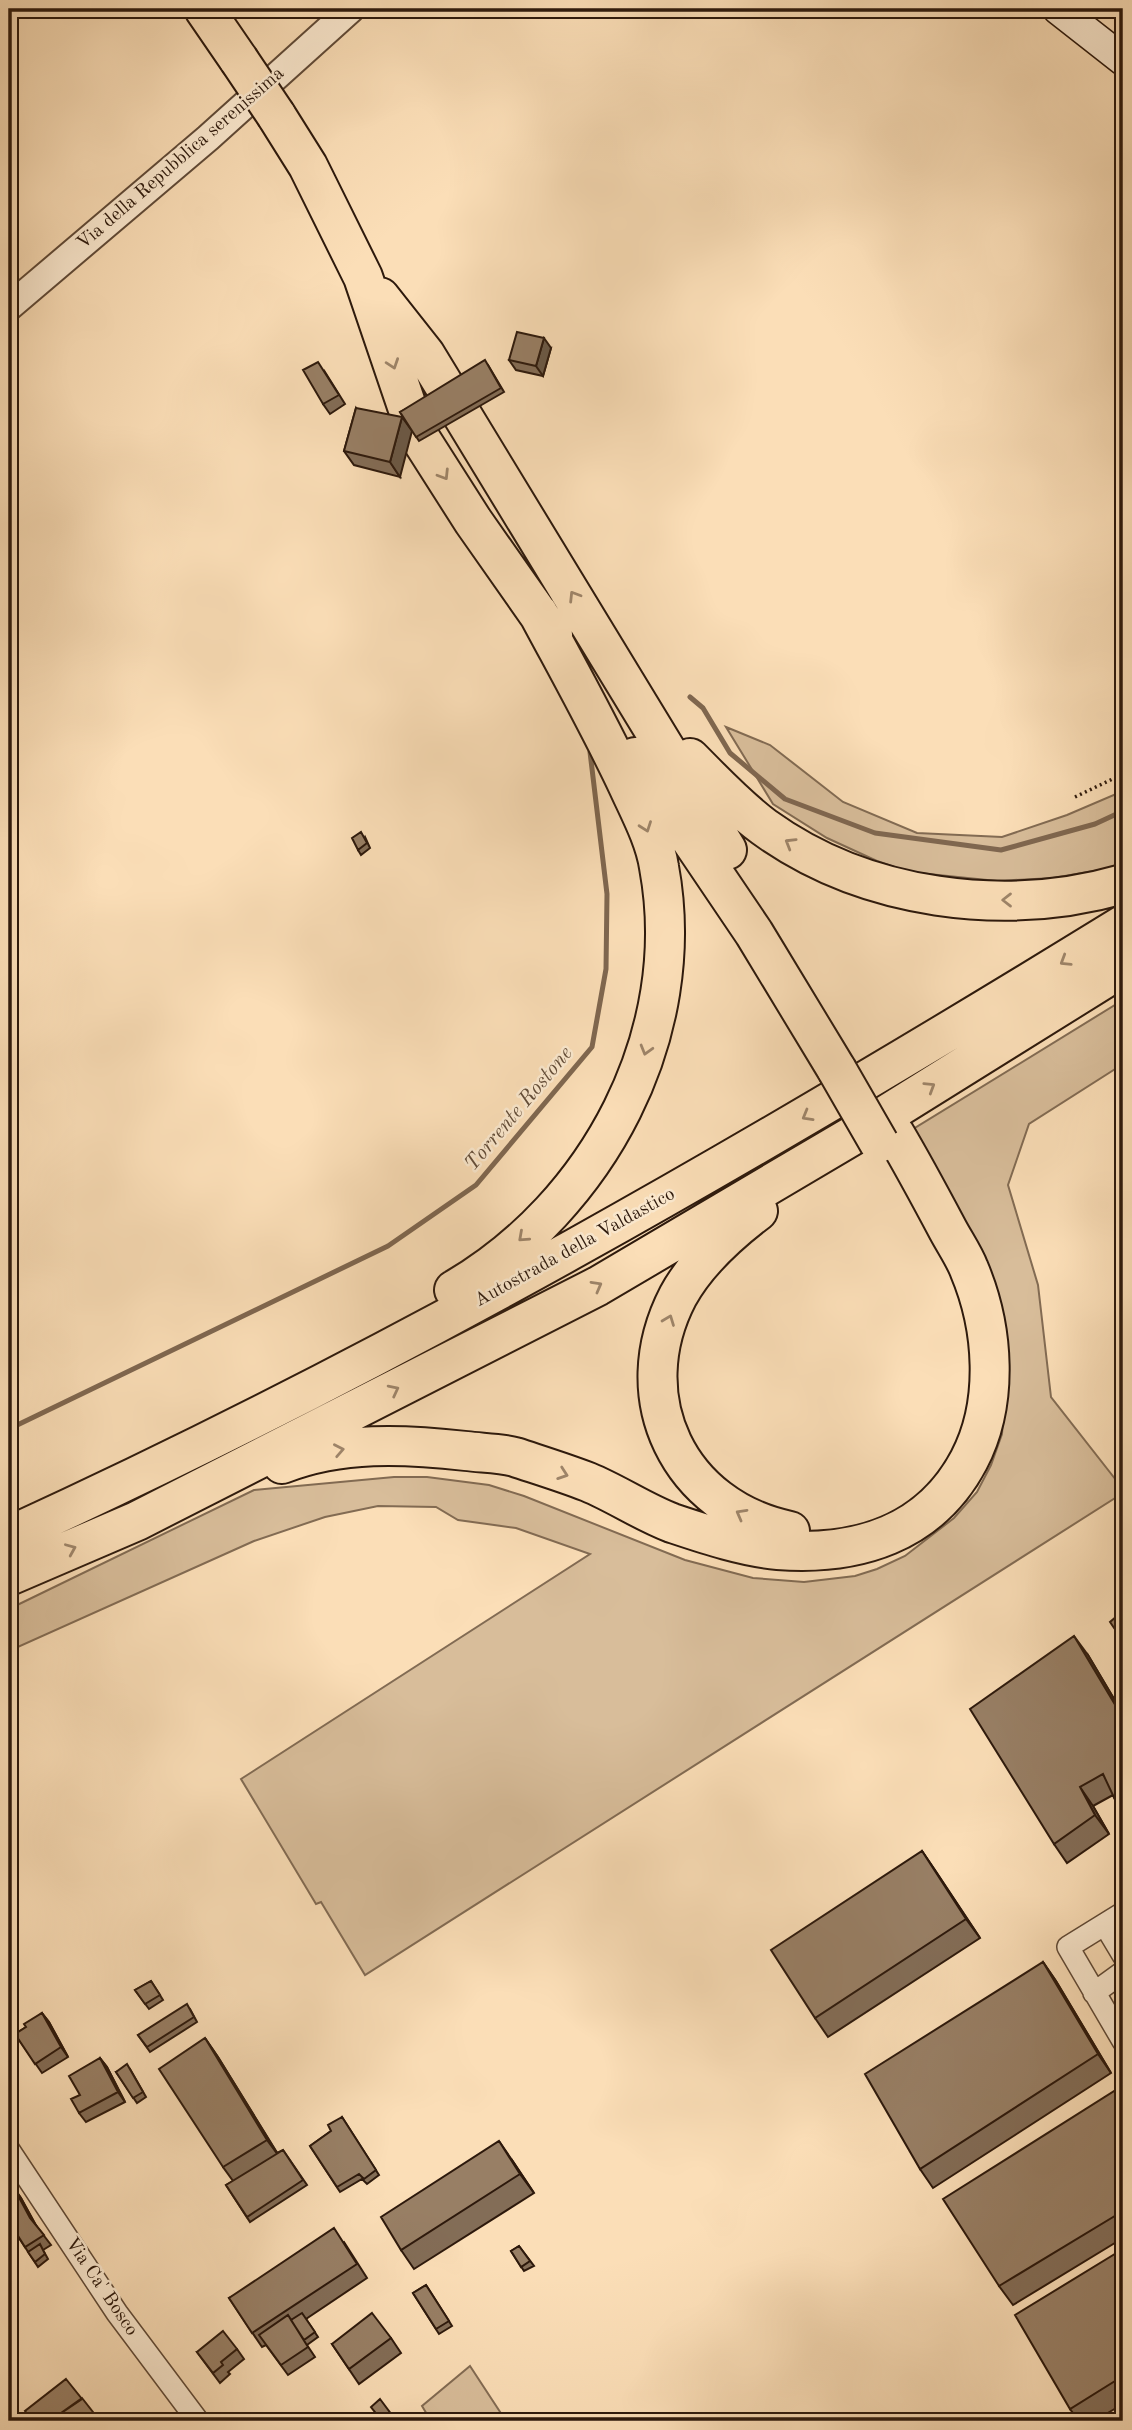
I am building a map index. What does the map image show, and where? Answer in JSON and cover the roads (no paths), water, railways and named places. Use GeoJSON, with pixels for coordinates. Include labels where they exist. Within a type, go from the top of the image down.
{"type":"FeatureCollection","features":[{"type":"Feature","properties":{"kind":"highway"},"geometry":{"type":"LineString","coordinates":[[204,9],[308,166],[363,277],[415,430],[473,521],[845,1067]]}},
{"type":"Feature","properties":{"kind":"highway"},"geometry":{"type":"LineString","coordinates":[[363,277],[425,354],[610,654],[845,1067],[875,1138],[929,1227],[957,1283],[965,1306],[974,1355],[972,1401],[966,1425],[943,1471],[927,1489],[886,1520],[866,1528],[814,1533],[764,1525],[726,1505],[707,1490],[677,1453],[657,1394],[657,1372],[663,1334],[679,1295],[702,1263],[748,1218],[875,1138]]}},
{"type":"Feature","properties":{"kind":"highway"},"geometry":{"type":"LineString","coordinates":[[106,1492],[484,1272],[562,1199],[584,1173],[618,1122],[640,1069],[658,1009],[666,929],[659,865],[639,809],[612,751],[538,613]]}},
{"type":"Feature","properties":{"kind":"highway"},"geometry":{"type":"LineString","coordinates":[[610,654],[690,758],[726,795],[764,827],[795,847],[831,865],[902,889],[978,900],[1046,898],[1123,884]]}},
{"type":"Feature","properties":{"kind":"highway","name":"Autostrada della Valdastico"},"geometry":{"type":"LineString","coordinates":[[9,1536],[106,1492],[338,1377],[658,1202],[939,1038],[1123,925]]}},
{"type":"Feature","properties":{"kind":"highway","name":"Autostrada della Valdastico"},"geometry":{"type":"LineString","coordinates":[[9,1576],[137,1521],[597,1286],[875,1138],[1123,967]]}},
{"type":"Feature","properties":{"kind":"highway"},"geometry":{"type":"LineString","coordinates":[[137,1521],[302,1457],[361,1446],[430,1447],[512,1456],[588,1482],[670,1522],[747,1545],[778,1550],[826,1550],[866,1544],[904,1529],[922,1518],[964,1471],[977,1445],[988,1407],[989,1364],[984,1318],[969,1269],[875,1138]]}},
{"type":"Feature","properties":{"kind":"main road"},"geometry":{"type":"LineString","coordinates":[[1058,9],[1123,60]]}},
{"type":"Feature","properties":{"kind":"street","name":"Via della Repubblica serenissima"},"geometry":{"type":"LineString","coordinates":[[9,307],[208,138],[351,9]]}},
{"type":"Feature","properties":{"kind":"street"},"geometry":{"type":"LineString","coordinates":[[1123,1913],[1068,1947],[1123,2041]]}},
{"type":"Feature","properties":{"kind":"street"},"geometry":{"type":"LineString","coordinates":[[1105,1925],[1123,1955]]}},
{"type":"Feature","properties":{"kind":"street"},"geometry":{"type":"LineString","coordinates":[[1094,1993],[1123,1972]]}},
{"type":"Feature","properties":{"kind":"street","name":"Via Ca' Bosco"},"geometry":{"type":"LineString","coordinates":[[9,2150],[117,2313],[198,2421]]}},
{"type":"Feature","properties":{"kind":"waterway","name":"Torrente Rostone"},"geometry":{"type":"LineString","coordinates":[[690,697],[703,708],[730,753],[785,799],[875,833],[1001,850],[1095,824],[1123,811]]}},
{"type":"Feature","properties":{"kind":"waterway","name":"Torrente Rostone"},"geometry":{"type":"LineString","coordinates":[[9,1429],[388,1246],[476,1185],[592,1047],[606,969],[607,894],[590,752],[593,746]]}}]}
